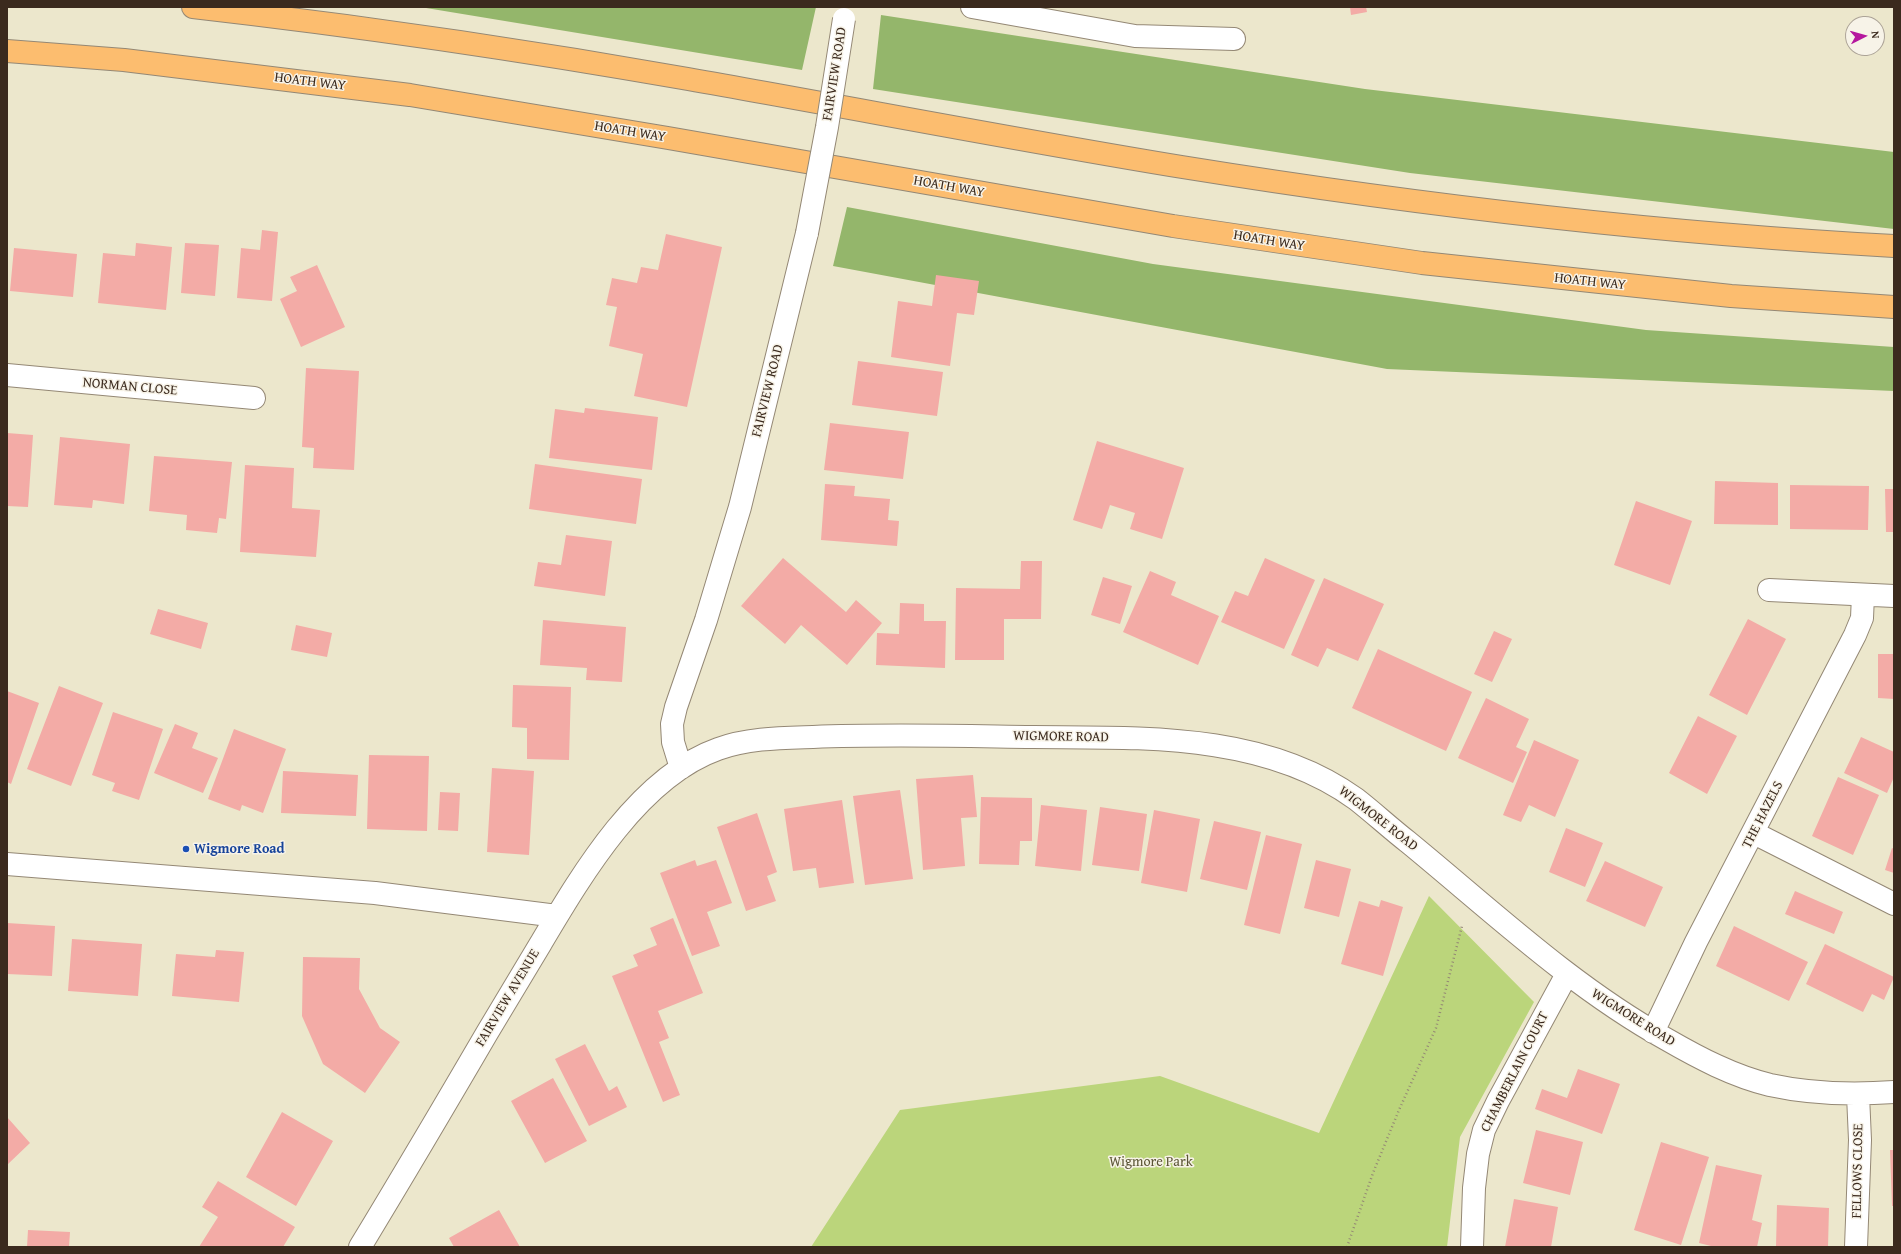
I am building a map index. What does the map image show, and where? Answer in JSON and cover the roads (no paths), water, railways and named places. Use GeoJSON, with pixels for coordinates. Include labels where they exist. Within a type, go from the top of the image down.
{"type":"FeatureCollection","features":[{"type":"Feature","properties":{"kind":"main road"},"geometry":{"type":"LineString","coordinates":[[193,7],[427,37],[683,78],[1179,166],[1406,200],[1576,221],[1732,236],[1894,246]]}},
{"type":"Feature","properties":{"kind":"main road","name":"HOATH WAY"},"geometry":{"type":"LineString","coordinates":[[7,51],[124,60],[410,95],[668,138],[1180,227],[1422,263],[1723,295],[1894,307]]}},
{"type":"Feature","properties":{"kind":"street"},"geometry":{"type":"LineString","coordinates":[[972,7],[1134,36],[1234,39]]}},
{"type":"Feature","properties":{"kind":"street","name":"FAIRVIEW ROAD"},"geometry":{"type":"LineString","coordinates":[[681,768],[673,742],[672,724],[674,712],[706,620],[740,507],[807,233],[827,127],[845,13]]}},
{"type":"Feature","properties":{"kind":"street","name":"NORMAN CLOSE"},"geometry":{"type":"LineString","coordinates":[[7,375],[254,398]]}},
{"type":"Feature","properties":{"kind":"street"},"geometry":{"type":"LineString","coordinates":[[1769,590],[1863,596],[1894,596]]}},
{"type":"Feature","properties":{"kind":"street","name":"THE HAZELS"},"geometry":{"type":"LineString","coordinates":[[1653,1032],[1696,942],[1754,833],[1855,635],[1862,618],[1863,596]]}},
{"type":"Feature","properties":{"kind":"street","name":"WIGMORE ROAD"},"geometry":{"type":"LineString","coordinates":[[681,768],[698,757],[731,745],[784,738],[850,735],[1148,739],[1207,745],[1258,754],[1305,769],[1355,799],[1567,974],[1653,1032],[1691,1054],[1737,1075],[1791,1089],[1858,1095],[1894,1092]]}},
{"type":"Feature","properties":{"kind":"street","name":"FAIRVIEW AVENUE"},"geometry":{"type":"LineString","coordinates":[[360,1247],[557,916],[598,853],[617,828],[662,781],[681,768]]}},
{"type":"Feature","properties":{"kind":"street"},"geometry":{"type":"LineString","coordinates":[[1754,833],[1894,904]]}},
{"type":"Feature","properties":{"kind":"street"},"geometry":{"type":"LineString","coordinates":[[7,864],[375,893],[557,916]]}},
{"type":"Feature","properties":{"kind":"street","name":"CHAMBERLAIN COURT"},"geometry":{"type":"LineString","coordinates":[[1472,1247],[1474,1188],[1478,1154],[1484,1130],[1498,1101],[1567,974]]}},
{"type":"Feature","properties":{"kind":"street","name":"FELLOWS CLOSE"},"geometry":{"type":"LineString","coordinates":[[1856,1247],[1860,1140],[1858,1095]]}},
{"type":"Feature","properties":{"kind":"place","name":"Wigmore Road"},"geometry":{"type":"Point","coordinates":[186,849]}},
{"type":"Feature","properties":{"kind":"park label","name":"Wigmore Park"},"geometry":{"type":"Point","coordinates":[1151,1162]}}]}
